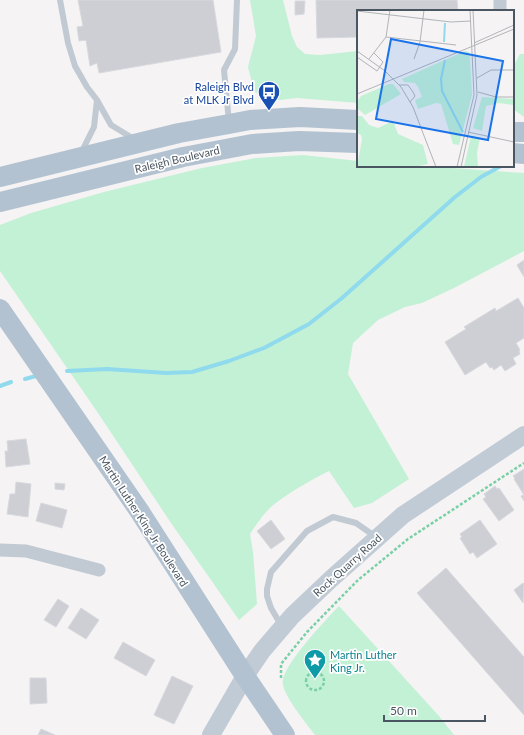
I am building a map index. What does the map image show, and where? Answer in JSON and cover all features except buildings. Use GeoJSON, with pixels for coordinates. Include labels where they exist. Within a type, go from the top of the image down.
{"type":"FeatureCollection","features":[{"type":"Feature","properties":{"kind":"main road"},"geometry":{"type":"LineString","coordinates":[[0,178],[140,143],[250,120],[300,117],[357,120]]}},
{"type":"Feature","properties":{"kind":"main road","name":"Raleigh Boulevard"},"geometry":{"type":"LineString","coordinates":[[0,202],[183,157],[252,144],[299,141],[357,143]]}},
{"type":"Feature","properties":{"kind":"main road"},"geometry":{"type":"LineString","coordinates":[[514,153],[524,154]]}},
{"type":"Feature","properties":{"kind":"main road","name":"Martin Luther King Jr Boulevard"},"geometry":{"type":"LineString","coordinates":[[0,308],[140,512],[245,676],[285,735]]}},
{"type":"Feature","properties":{"kind":"main road","name":"Rock Quarry Road"},"geometry":{"type":"LineString","coordinates":[[211,735],[245,676],[262,651],[292,616],[403,515],[524,435]]}},
{"type":"Feature","properties":{"kind":"street"},"geometry":{"type":"LineString","coordinates":[[0,550],[26,552],[99,570]]}},
{"type":"Feature","properties":{"kind":"lane"},"geometry":{"type":"LineString","coordinates":[[60,0],[68,43],[75,66],[111,124],[140,143]]}},
{"type":"Feature","properties":{"kind":"lane"},"geometry":{"type":"LineString","coordinates":[[229,124],[224,70],[235,49],[237,0]]}},
{"type":"Feature","properties":{"kind":"lane"},"geometry":{"type":"LineString","coordinates":[[78,159],[94,126],[97,100]]}},
{"type":"Feature","properties":{"kind":"lane"},"geometry":{"type":"LineString","coordinates":[[283,627],[271,608],[268,596],[267,588],[271,572],[307,531],[333,517],[356,523],[378,538]]}},
{"type":"Feature","properties":{"kind":"path"},"geometry":{"type":"LineString","coordinates":[[281,678],[281,664],[307,632],[358,580],[408,540],[524,463]]}},
{"type":"Feature","properties":{"kind":"path"},"geometry":{"type":"LineString","coordinates":[[316,672],[322,675],[324,681],[321,687],[314,689],[308,686],[306,680],[309,674],[316,672]]}},
{"type":"Feature","properties":{"kind":"green space"},"geometry":{"type":"Polygon","coordinates":[[[250,0],[283,0],[292,36],[297,47],[305,54],[320,55],[357,51],[357,103],[297,98],[280,100],[265,99],[254,91],[248,67],[256,36],[250,0]]]}},
{"type":"Feature","properties":{"kind":"green space"},"geometry":{"type":"Polygon","coordinates":[[[520,54],[524,54],[524,117],[514,110],[514,65],[520,54]]]}},
{"type":"Feature","properties":{"kind":"green space"},"geometry":{"type":"Polygon","coordinates":[[[303,155],[357,161],[357,167],[437,167],[524,173],[524,251],[454,288],[422,303],[405,307],[378,320],[353,343],[348,374],[409,479],[372,503],[354,508],[329,471],[284,497],[271,507],[262,516],[250,534],[257,604],[239,620],[171,523],[96,410],[0,271],[0,225],[31,213],[104,192],[202,168],[256,158],[303,155]]]}},
{"type":"Feature","properties":{"kind":"green space"},"geometry":{"type":"Polygon","coordinates":[[[339,606],[439,716],[454,735],[315,735],[288,697],[283,685],[284,677],[288,667],[305,644],[339,606]]]}},
{"type":"Feature","properties":{"kind":"waterway"},"geometry":{"type":"LineString","coordinates":[[67,371],[107,369],[166,373],[192,372],[229,361],[264,348],[309,324],[342,298],[455,197],[481,177],[499,167]]}},
{"type":"Feature","properties":{"kind":"waterway"},"geometry":{"type":"LineString","coordinates":[[25,379],[36,376]]}},
{"type":"Feature","properties":{"kind":"waterway"},"geometry":{"type":"LineString","coordinates":[[0,386],[11,382]]}},
{"type":"Feature","properties":{"kind":"place","name":"Raleigh Blvd at MLK Jr Blvd"},"geometry":{"type":"Point","coordinates":[269,112]}},
{"type":"Feature","properties":{"kind":"place","name":"Martin Luther King Jr."},"geometry":{"type":"Point","coordinates":[315,680]}}]}
